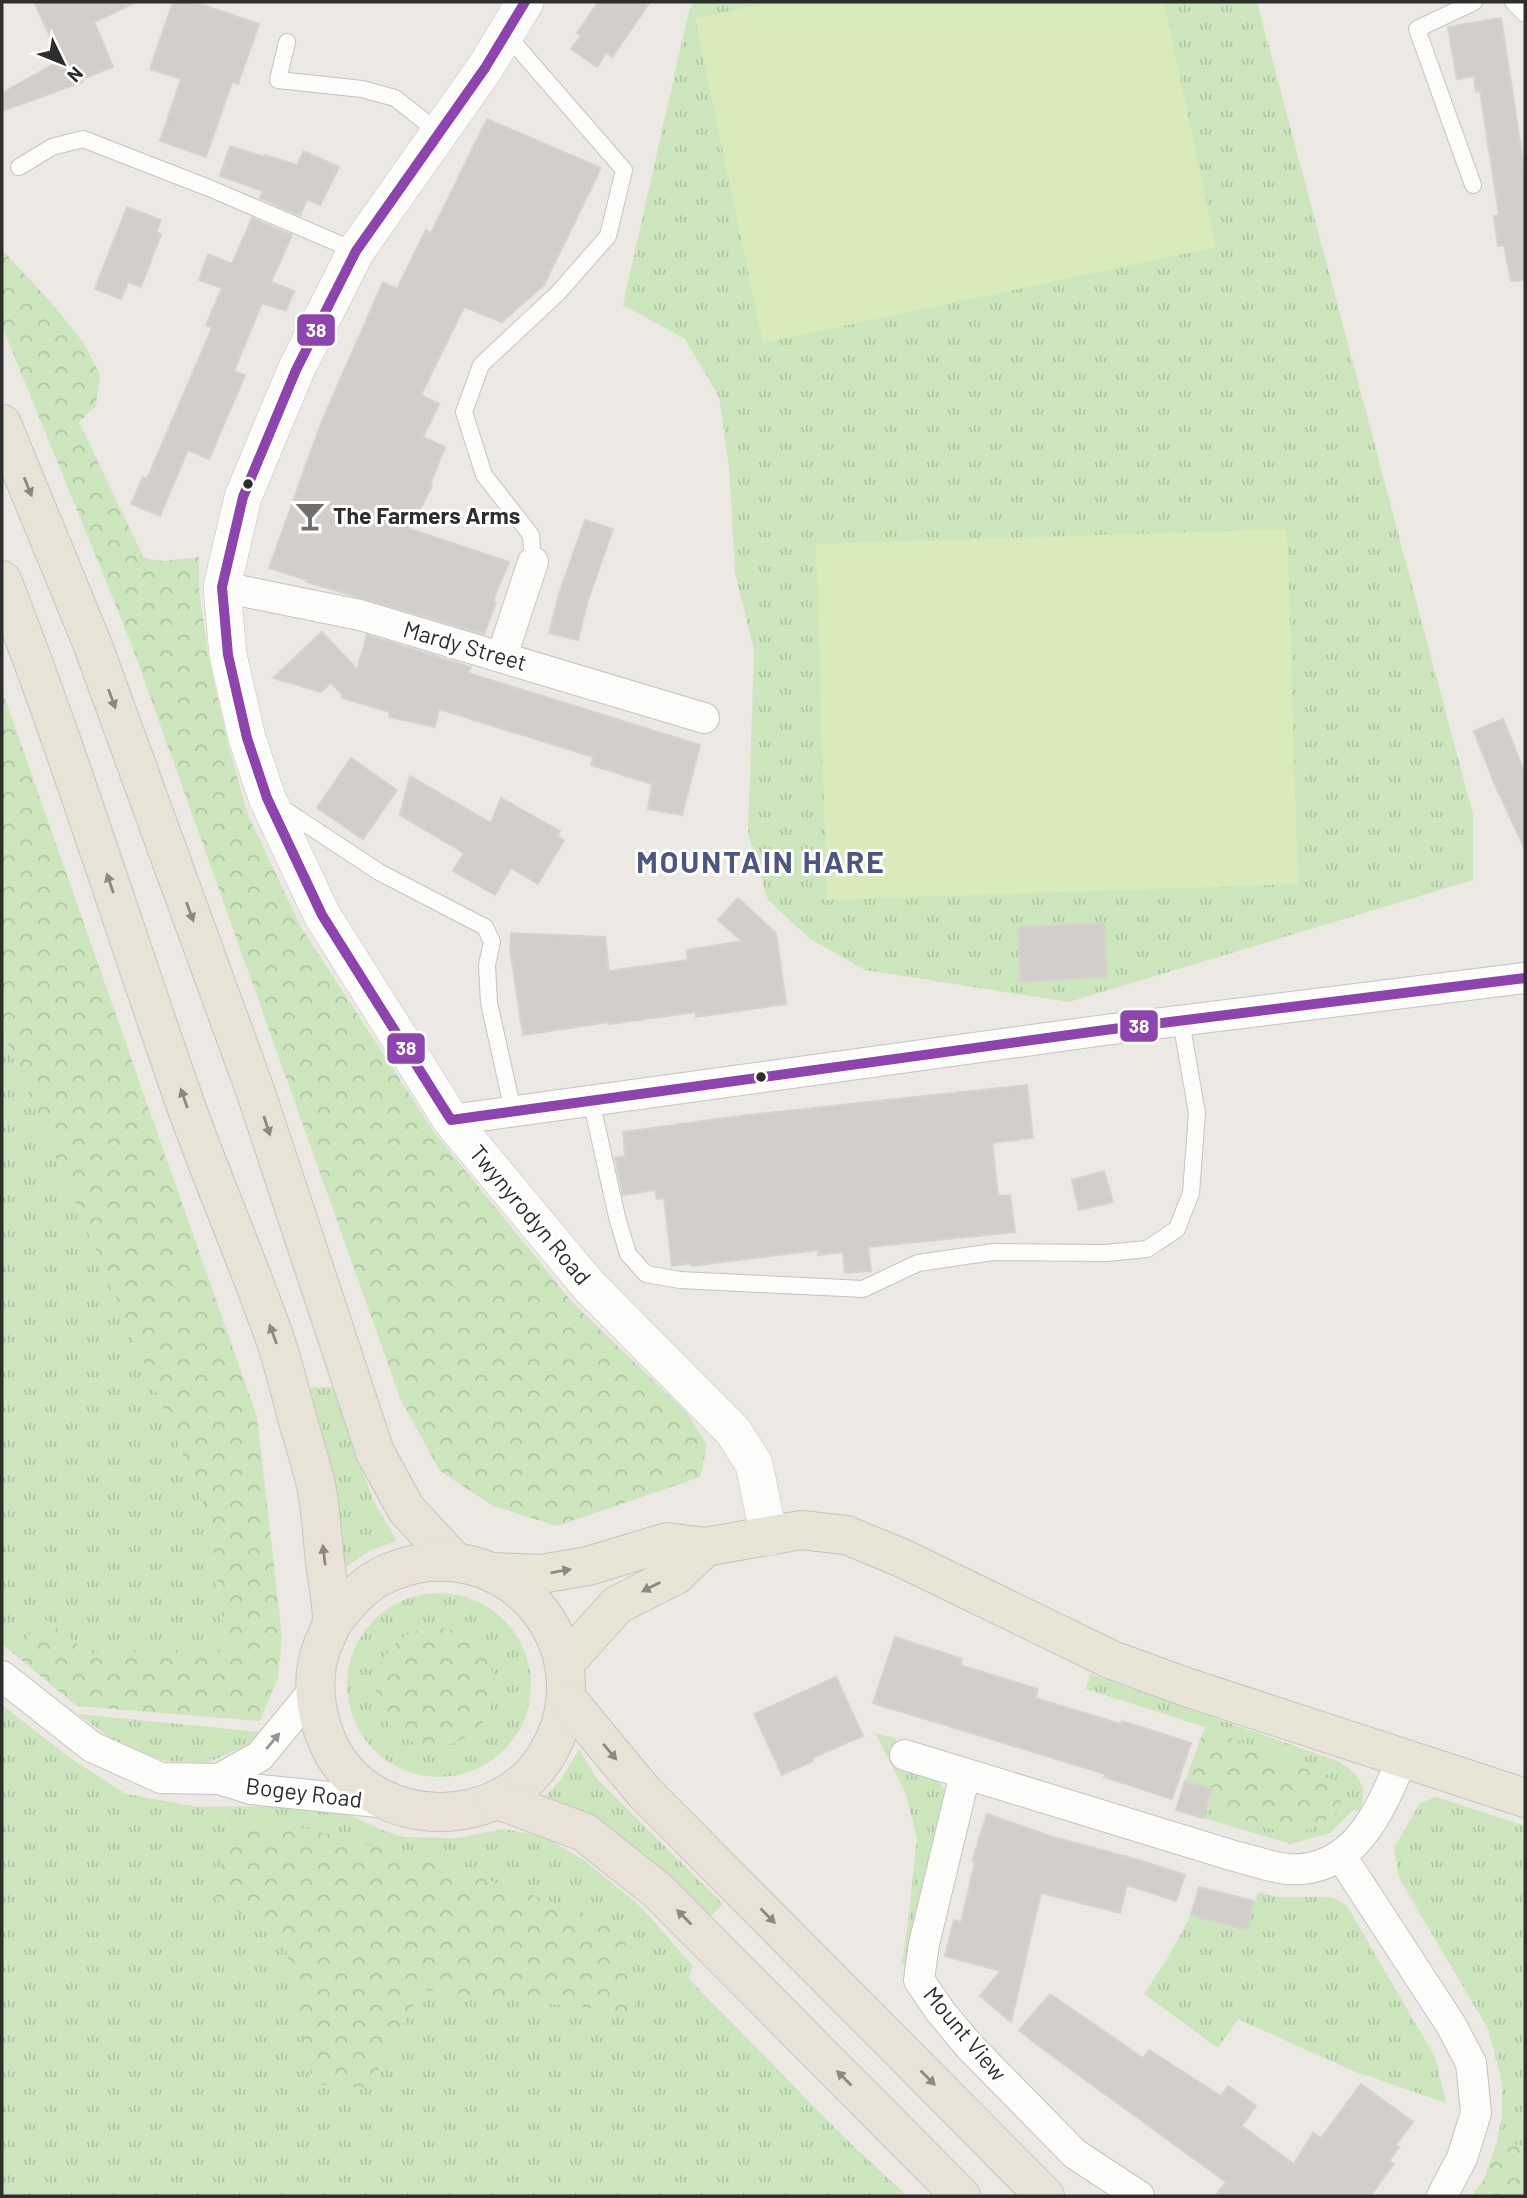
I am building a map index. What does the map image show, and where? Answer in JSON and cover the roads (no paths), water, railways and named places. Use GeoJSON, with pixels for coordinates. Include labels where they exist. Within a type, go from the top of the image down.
{"type":"FeatureCollection","features":[{"type":"Feature","properties":{"kind":"highway"},"geometry":{"type":"LineString","coordinates":[[2,424],[92,643],[251,1080],[375,1452],[406,1509],[455,1562]]}},
{"type":"Feature","properties":{"kind":"highway"},"geometry":{"type":"LineString","coordinates":[[2,580],[36,667],[188,1111],[276,1343],[316,1487],[332,1623]]}},
{"type":"Feature","properties":{"kind":"highway"},"geometry":{"type":"LineString","coordinates":[[566,1681],[560,1730],[545,1758],[524,1782],[498,1800],[463,1812],[425,1813],[389,1803],[359,1783],[335,1756],[320,1724],[315,1689],[319,1655],[332,1623],[355,1595],[384,1574],[419,1563],[455,1562],[493,1572],[526,1594],[551,1626],[566,1681],[644,1792],[1045,2196]]}},
{"type":"Feature","properties":{"kind":"highway"},"geometry":{"type":"LineString","coordinates":[[498,1800],[584,1832],[657,1890],[961,2196]]}},
{"type":"Feature","properties":{"kind":"main road"},"geometry":{"type":"LineString","coordinates":[[493,1572],[541,1574],[565,1570],[588,1566],[667,1542],[705,1547],[801,1530],[846,1535],[902,1558],[1112,1660],[1198,1692],[1525,1798]]}},
{"type":"Feature","properties":{"kind":"main road"},"geometry":{"type":"LineString","coordinates":[[566,1681],[617,1605],[676,1575],[705,1547]]}},
{"type":"Feature","properties":{"kind":"street","name":"Twynyrodyn Road"},"geometry":{"type":"LineString","coordinates":[[525,2],[506,34],[356,251],[296,370],[243,497],[222,587],[228,655],[247,738],[267,798],[321,915],[451,1119],[589,1286],[733,1431],[754,1464],[769,1537]]}},
{"type":"Feature","properties":{"kind":"street"},"geometry":{"type":"LineString","coordinates":[[502,656],[533,562]]}},
{"type":"Feature","properties":{"kind":"street","name":"Mardy Street"},"geometry":{"type":"LineString","coordinates":[[222,587],[360,615],[704,718]]}},
{"type":"Feature","properties":{"kind":"street"},"geometry":{"type":"LineString","coordinates":[[451,1119],[1105,1030],[1525,978]]}},
{"type":"Feature","properties":{"kind":"street","name":"Bogey Road"},"geometry":{"type":"LineString","coordinates":[[2,1676],[92,1747],[161,1778],[219,1779],[251,1789],[389,1803]]}},
{"type":"Feature","properties":{"kind":"street","name":"Bogey Road"},"geometry":{"type":"LineString","coordinates":[[219,1779],[260,1756],[315,1689]]}},
{"type":"Feature","properties":{"kind":"street"},"geometry":{"type":"LineString","coordinates":[[905,1755],[1234,1856],[1287,1869],[1322,1866],[1341,1856],[1360,1837],[1386,1799],[1402,1759]]}},
{"type":"Feature","properties":{"kind":"street","name":"Mount View"},"geometry":{"type":"LineString","coordinates":[[965,1774],[924,1944],[919,1980],[970,2047],[1075,2154],[1139,2196]]}},
{"type":"Feature","properties":{"kind":"street"},"geometry":{"type":"LineString","coordinates":[[1341,1856],[1451,2025],[1471,2063],[1476,2113],[1462,2158],[1442,2196]]}},
{"type":"Feature","properties":{"kind":"lane"},"geometry":{"type":"LineString","coordinates":[[1473,185],[1416,29],[1474,2]]}},
{"type":"Feature","properties":{"kind":"lane"},"geometry":{"type":"LineString","coordinates":[[1513,2],[1525,14]]}},
{"type":"Feature","properties":{"kind":"lane"},"geometry":{"type":"LineString","coordinates":[[506,34],[624,170],[608,236],[558,293],[481,365],[464,412],[484,475],[531,535],[533,562]]}},
{"type":"Feature","properties":{"kind":"lane"},"geometry":{"type":"LineString","coordinates":[[287,42],[278,80],[362,89],[395,98],[438,132]]}},
{"type":"Feature","properties":{"kind":"lane"},"geometry":{"type":"LineString","coordinates":[[19,167],[52,147],[83,139],[209,188],[356,251]]}},
{"type":"Feature","properties":{"kind":"lane"},"geometry":{"type":"LineString","coordinates":[[267,798],[379,872],[485,927],[492,942],[487,965],[489,1003],[513,1111]]}},
{"type":"Feature","properties":{"kind":"lane"},"geometry":{"type":"LineString","coordinates":[[591,1100],[628,1254],[646,1274],[693,1281],[863,1289],[918,1263],[993,1252],[1106,1253],[1147,1249],[1177,1229],[1191,1193],[1197,1113],[1181,1021]]}},
{"type":"Feature","properties":{"kind":"place","name":"The Farmers Arms"},"geometry":{"type":"Point","coordinates":[310,516]}},
{"type":"Feature","properties":{"kind":"district","name":"MOUNTAIN HARE"},"geometry":{"type":"Point","coordinates":[761,863]}}]}
